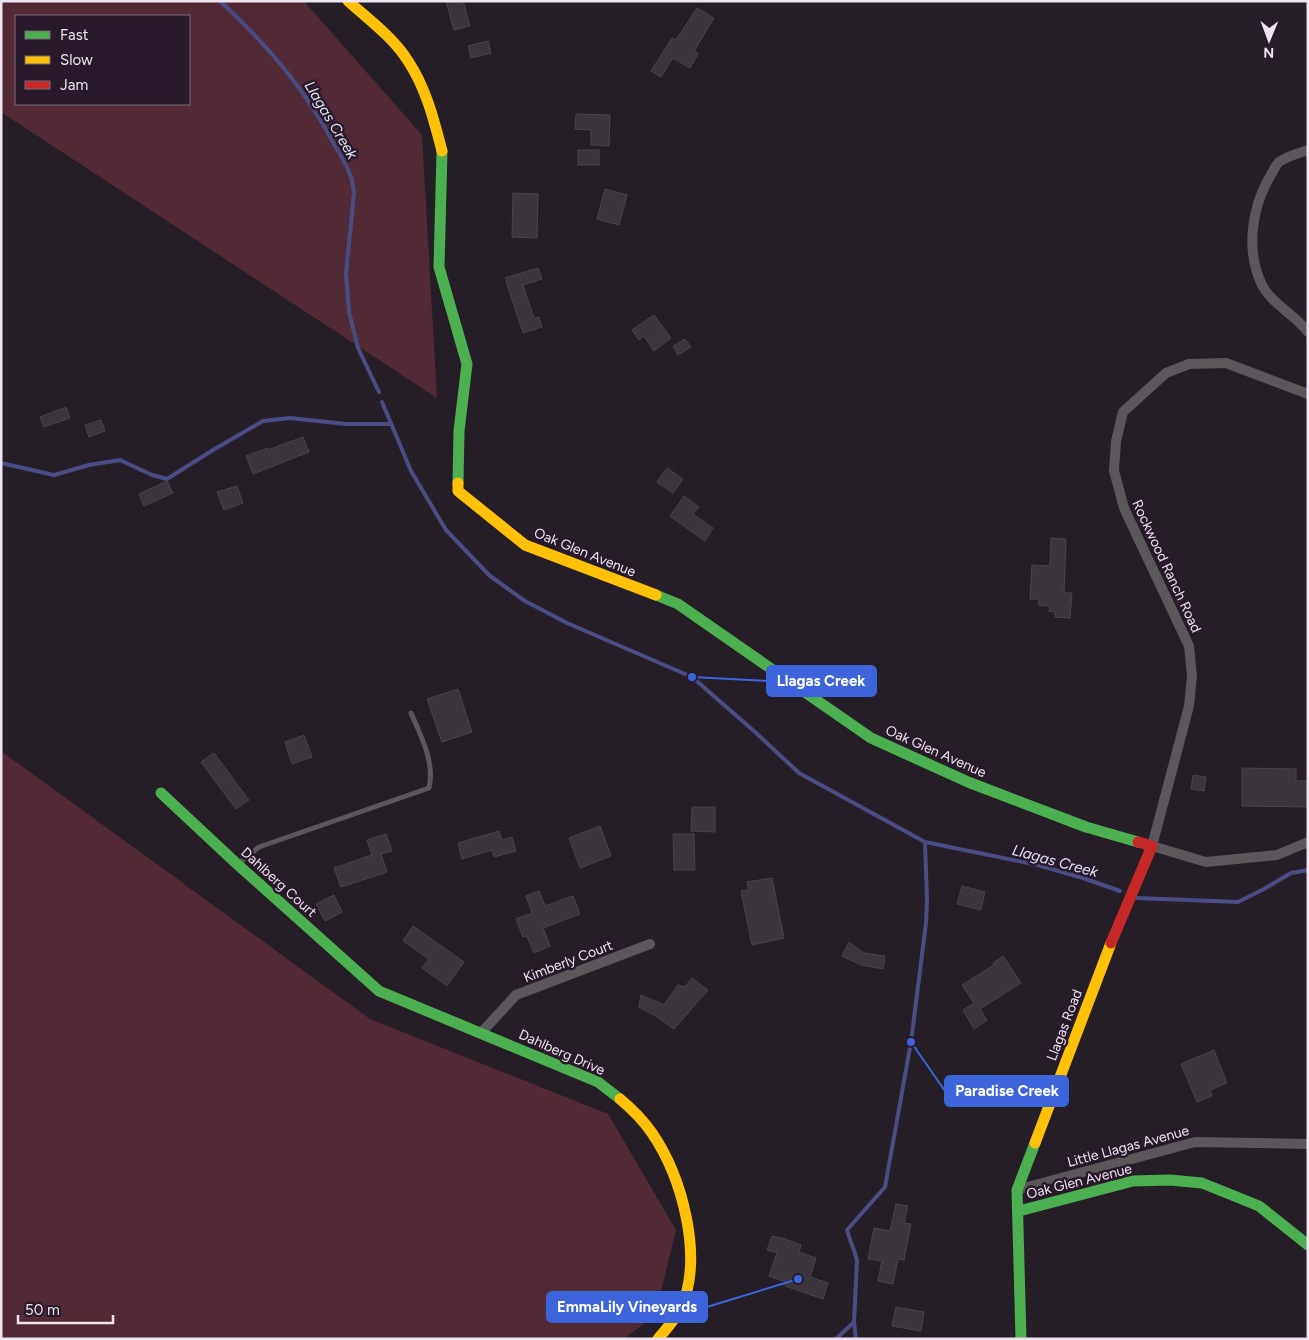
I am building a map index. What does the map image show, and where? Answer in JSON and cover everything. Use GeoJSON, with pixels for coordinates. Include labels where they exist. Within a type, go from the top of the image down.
{"type":"FeatureCollection","features":[{"type":"Feature","properties":{"kind":"street","name":"Oak Glen Avenue"},"geometry":{"type":"LineString","coordinates":[[348,1],[385,34],[408,60],[430,105],[443,155],[439,267],[467,364],[458,431],[458,491],[525,545],[678,604],[871,738],[968,782],[1086,827],[1152,846]]}},
{"type":"Feature","properties":{"kind":"street"},"geometry":{"type":"LineString","coordinates":[[1308,150],[1279,162],[1265,185],[1254,219],[1251,239],[1254,265],[1263,287],[1278,304],[1298,319],[1308,332]]}},
{"type":"Feature","properties":{"kind":"street","name":"Rockwood Ranch Road"},"geometry":{"type":"LineString","coordinates":[[1152,846],[1189,706],[1192,676],[1189,646],[1124,508],[1114,471],[1116,442],[1123,412],[1166,373],[1189,364],[1226,363],[1308,394]]}},
{"type":"Feature","properties":{"kind":"street","name":"Dahlberg Court"},"geometry":{"type":"LineString","coordinates":[[161,793],[379,991]]}},
{"type":"Feature","properties":{"kind":"street"},"geometry":{"type":"LineString","coordinates":[[1152,846],[1206,862],[1277,855],[1308,842]]}},
{"type":"Feature","properties":{"kind":"street","name":"Llagas Road"},"geometry":{"type":"LineString","coordinates":[[1020,1339],[1019,1211],[1017,1190],[1115,933],[1152,846]]}},
{"type":"Feature","properties":{"kind":"street","name":"Kimberly Court"},"geometry":{"type":"LineString","coordinates":[[480,1033],[516,995],[650,944]]}},
{"type":"Feature","properties":{"kind":"street","name":"Dahlberg Drive"},"geometry":{"type":"LineString","coordinates":[[379,991],[598,1082],[625,1102],[652,1133],[668,1163],[682,1198],[691,1245],[690,1273],[682,1307],[658,1339]]}},
{"type":"Feature","properties":{"kind":"street","name":"Little Llagas Avenue"},"geometry":{"type":"LineString","coordinates":[[1017,1190],[1195,1142],[1308,1144]]}},
{"type":"Feature","properties":{"kind":"street","name":"Oak Glen Avenue"},"geometry":{"type":"LineString","coordinates":[[1019,1211],[1133,1180],[1170,1180],[1202,1183],[1259,1206],[1308,1245]]}},
{"type":"Feature","properties":{"kind":"lane"},"geometry":{"type":"LineString","coordinates":[[237,864],[259,847],[429,788],[432,776],[424,745],[411,713]]}},
{"type":"Feature","properties":{"kind":"shaded area"},"geometry":{"type":"Polygon","coordinates":[[[1,1],[303,1],[422,135],[437,398],[1,112],[1,1]]]}},
{"type":"Feature","properties":{"kind":"shaded area"},"geometry":{"type":"Polygon","coordinates":[[[1,751],[370,1019],[608,1114],[676,1230],[655,1316],[623,1339],[1,1339],[1,751]]]}},
{"type":"Feature","properties":{"kind":"building"},"geometry":{"type":"Polygon","coordinates":[[[446,1],[463,1],[470,26],[454,30],[446,1]]]}},
{"type":"Feature","properties":{"kind":"building"},"geometry":{"type":"Polygon","coordinates":[[[697,8],[714,18],[694,51],[698,54],[690,68],[673,58],[661,77],[651,71],[672,38],[676,40],[697,8]]]}},
{"type":"Feature","properties":{"kind":"building"},"geometry":{"type":"Polygon","coordinates":[[[488,41],[491,53],[471,58],[468,46],[488,41]]]}},
{"type":"Feature","properties":{"kind":"building"},"geometry":{"type":"Polygon","coordinates":[[[576,114],[610,115],[609,146],[591,145],[591,130],[575,129],[576,114]]]}},
{"type":"Feature","properties":{"kind":"building"},"geometry":{"type":"Polygon","coordinates":[[[578,150],[599,150],[599,165],[578,165],[578,150]]]}},
{"type":"Feature","properties":{"kind":"building"},"geometry":{"type":"Polygon","coordinates":[[[605,189],[627,195],[619,225],[597,219],[605,189]]]}},
{"type":"Feature","properties":{"kind":"building"},"geometry":{"type":"Polygon","coordinates":[[[513,193],[538,194],[537,238],[512,237],[513,193]]]}},
{"type":"Feature","properties":{"kind":"building"},"geometry":{"type":"Polygon","coordinates":[[[538,268],[542,279],[523,285],[534,318],[539,317],[542,327],[523,333],[505,278],[538,268]]]}},
{"type":"Feature","properties":{"kind":"building"},"geometry":{"type":"Polygon","coordinates":[[[654,315],[671,338],[654,351],[644,336],[639,340],[632,330],[654,315]]]}},
{"type":"Feature","properties":{"kind":"building"},"geometry":{"type":"Polygon","coordinates":[[[685,339],[691,347],[678,355],[673,346],[685,339]]]}},
{"type":"Feature","properties":{"kind":"building"},"geometry":{"type":"Polygon","coordinates":[[[66,407],[70,418],[44,427],[40,417],[66,407]]]}},
{"type":"Feature","properties":{"kind":"building"},"geometry":{"type":"Polygon","coordinates":[[[101,420],[105,431],[89,437],[85,425],[101,420]]]}},
{"type":"Feature","properties":{"kind":"building"},"geometry":{"type":"Polygon","coordinates":[[[303,437],[309,452],[253,474],[246,456],[303,437]]]}},
{"type":"Feature","properties":{"kind":"building"},"geometry":{"type":"Polygon","coordinates":[[[667,468],[683,479],[673,493],[657,482],[667,468]]]}},
{"type":"Feature","properties":{"kind":"building"},"geometry":{"type":"Polygon","coordinates":[[[167,481],[173,493],[144,506],[139,494],[167,481]]]}},
{"type":"Feature","properties":{"kind":"building"},"geometry":{"type":"Polygon","coordinates":[[[237,486],[243,503],[224,510],[217,492],[237,486]]]}},
{"type":"Feature","properties":{"kind":"building"},"geometry":{"type":"Polygon","coordinates":[[[684,496],[699,507],[693,514],[713,528],[705,541],[670,516],[684,496]]]}},
{"type":"Feature","properties":{"kind":"building"},"geometry":{"type":"Polygon","coordinates":[[[1051,538],[1066,539],[1064,593],[1072,593],[1070,618],[1055,617],[1055,612],[1049,611],[1050,606],[1038,605],[1039,599],[1030,599],[1032,565],[1050,566],[1051,538]]]}},
{"type":"Feature","properties":{"kind":"building"},"geometry":{"type":"Polygon","coordinates":[[[458,689],[472,732],[442,742],[427,699],[458,689]]]}},
{"type":"Feature","properties":{"kind":"building"},"geometry":{"type":"Polygon","coordinates":[[[304,735],[312,757],[292,764],[285,742],[304,735]]]}},
{"type":"Feature","properties":{"kind":"building"},"geometry":{"type":"Polygon","coordinates":[[[214,753],[249,800],[236,809],[201,762],[214,753]]]}},
{"type":"Feature","properties":{"kind":"building"},"geometry":{"type":"Polygon","coordinates":[[[1242,768],[1296,769],[1296,781],[1308,781],[1308,807],[1242,806],[1242,768]]]}},
{"type":"Feature","properties":{"kind":"building"},"geometry":{"type":"Polygon","coordinates":[[[1193,775],[1206,777],[1204,791],[1191,789],[1193,775]]]}},
{"type":"Feature","properties":{"kind":"building"},"geometry":{"type":"Polygon","coordinates":[[[692,807],[715,807],[715,832],[691,831],[692,807]]]}},
{"type":"Feature","properties":{"kind":"building"},"geometry":{"type":"Polygon","coordinates":[[[600,826],[611,856],[580,868],[569,838],[600,826]]]}},
{"type":"Feature","properties":{"kind":"building"},"geometry":{"type":"Polygon","coordinates":[[[499,831],[502,840],[512,837],[516,851],[494,857],[492,850],[462,859],[458,843],[499,831]]]}},
{"type":"Feature","properties":{"kind":"building"},"geometry":{"type":"Polygon","coordinates":[[[386,834],[392,851],[381,854],[387,872],[341,887],[334,868],[372,855],[367,840],[386,834]]]}},
{"type":"Feature","properties":{"kind":"building"},"geometry":{"type":"Polygon","coordinates":[[[673,834],[694,834],[695,870],[674,870],[673,834]]]}},
{"type":"Feature","properties":{"kind":"building"},"geometry":{"type":"Polygon","coordinates":[[[772,878],[784,938],[752,945],[741,891],[749,890],[747,882],[772,878]]]}},
{"type":"Feature","properties":{"kind":"building"},"geometry":{"type":"Polygon","coordinates":[[[962,886],[985,892],[981,910],[957,904],[962,886]]]}},
{"type":"Feature","properties":{"kind":"building"},"geometry":{"type":"Polygon","coordinates":[[[539,891],[545,906],[573,896],[580,914],[543,928],[550,946],[534,953],[527,936],[523,937],[516,919],[532,913],[526,896],[539,891]]]}},
{"type":"Feature","properties":{"kind":"building"},"geometry":{"type":"Polygon","coordinates":[[[334,895],[342,912],[325,921],[316,904],[334,895]]]}},
{"type":"Feature","properties":{"kind":"building"},"geometry":{"type":"Polygon","coordinates":[[[413,926],[464,962],[447,986],[422,968],[429,959],[403,941],[413,926]]]}},
{"type":"Feature","properties":{"kind":"building"},"geometry":{"type":"Polygon","coordinates":[[[849,942],[864,953],[885,956],[883,969],[861,965],[842,956],[849,942]]]}},
{"type":"Feature","properties":{"kind":"building"},"geometry":{"type":"Polygon","coordinates":[[[1003,956],[1021,983],[980,1009],[987,1020],[974,1029],[963,1010],[974,1003],[962,985],[994,965],[993,963],[1003,956]]]}},
{"type":"Feature","properties":{"kind":"building"},"geometry":{"type":"Polygon","coordinates":[[[692,978],[708,990],[674,1029],[639,1007],[641,995],[664,1005],[678,985],[685,987],[692,978]]]}},
{"type":"Feature","properties":{"kind":"building"},"geometry":{"type":"Polygon","coordinates":[[[1214,1050],[1227,1083],[1210,1090],[1212,1096],[1197,1102],[1181,1064],[1214,1050]]]}},
{"type":"Feature","properties":{"kind":"building"},"geometry":{"type":"Polygon","coordinates":[[[896,1204],[908,1206],[904,1223],[911,1224],[904,1260],[898,1259],[893,1284],[878,1281],[882,1261],[868,1259],[874,1228],[890,1231],[896,1204]]]}},
{"type":"Feature","properties":{"kind":"building"},"geometry":{"type":"Polygon","coordinates":[[[772,1236],[801,1245],[799,1252],[816,1258],[810,1277],[828,1283],[823,1299],[785,1286],[786,1282],[769,1276],[777,1253],[767,1250],[772,1236]]]}},
{"type":"Feature","properties":{"kind":"building"},"geometry":{"type":"Polygon","coordinates":[[[896,1307],[924,1312],[921,1331],[892,1326],[896,1307]]]}},
{"type":"Feature","properties":{"kind":"waterway","name":"Llagas Creek"},"geometry":{"type":"LineString","coordinates":[[220,1],[269,51],[297,85],[322,123],[350,174],[354,193],[346,274],[349,312],[358,348],[379,392]]}},
{"type":"Feature","properties":{"kind":"waterway","name":"Llagas Creek"},"geometry":{"type":"LineString","coordinates":[[382,402],[411,471],[446,530],[490,576],[525,601],[567,623],[692,677],[799,773],[925,842],[1038,865],[1120,891]]}},
{"type":"Feature","properties":{"kind":"waterway"},"geometry":{"type":"LineString","coordinates":[[1,463],[54,475],[89,465],[120,460],[152,475],[167,479],[263,421],[290,418],[346,424],[391,424]]}},
{"type":"Feature","properties":{"kind":"waterway"},"geometry":{"type":"LineString","coordinates":[[856,1339],[854,1322],[857,1261],[847,1230],[885,1187],[911,1042],[926,923],[925,842]]}},
{"type":"Feature","properties":{"kind":"waterway","name":"Llagas Creek"},"geometry":{"type":"LineString","coordinates":[[1137,898],[1238,902],[1291,873],[1308,870]]}},
{"type":"Feature","properties":{"kind":"waterway"},"geometry":{"type":"LineString","coordinates":[[836,1339],[854,1322]]}},
{"type":"Feature","properties":{"kind":"traffic: fast"},"geometry":{"type":"LineString","coordinates":[[442,151],[439,267],[467,364],[459,431],[458,483]]}},
{"type":"Feature","properties":{"kind":"traffic: fast"},"geometry":{"type":"LineString","coordinates":[[656,595],[678,604],[871,738],[968,782],[1086,827],[1138,842]]}},
{"type":"Feature","properties":{"kind":"traffic: fast"},"geometry":{"type":"LineString","coordinates":[[161,793],[379,991],[598,1082],[620,1099]]}},
{"type":"Feature","properties":{"kind":"traffic: fast"},"geometry":{"type":"LineString","coordinates":[[1021,1339],[1017,1190],[1035,1143]]}},
{"type":"Feature","properties":{"kind":"traffic: fast"},"geometry":{"type":"LineString","coordinates":[[1019,1211],[1133,1181],[1170,1180],[1202,1183],[1259,1206],[1308,1245]]}},
{"type":"Feature","properties":{"kind":"traffic: slow"},"geometry":{"type":"LineString","coordinates":[[348,1],[388,37],[408,61],[425,93],[442,151]]}},
{"type":"Feature","properties":{"kind":"traffic: slow"},"geometry":{"type":"LineString","coordinates":[[458,483],[458,491],[525,545],[656,595]]}},
{"type":"Feature","properties":{"kind":"traffic: slow"},"geometry":{"type":"LineString","coordinates":[[1035,1143],[1111,943]]}},
{"type":"Feature","properties":{"kind":"traffic: slow"},"geometry":{"type":"LineString","coordinates":[[620,1099],[645,1124],[663,1151],[680,1194],[690,1242],[688,1288],[679,1312],[658,1339]]}},
{"type":"Feature","properties":{"kind":"traffic: jam"},"geometry":{"type":"LineString","coordinates":[[1111,943],[1152,846],[1138,842]]}},
{"type":"Feature","properties":{"kind":"place","name":"Llagas Creek"},"geometry":{"type":"Point","coordinates":[692,677]}},
{"type":"Feature","properties":{"kind":"place","name":"Paradise Creek"},"geometry":{"type":"Point","coordinates":[911,1042]}},
{"type":"Feature","properties":{"kind":"place","name":"EmmaLily Vineyards"},"geometry":{"type":"Point","coordinates":[798,1279]}}]}
